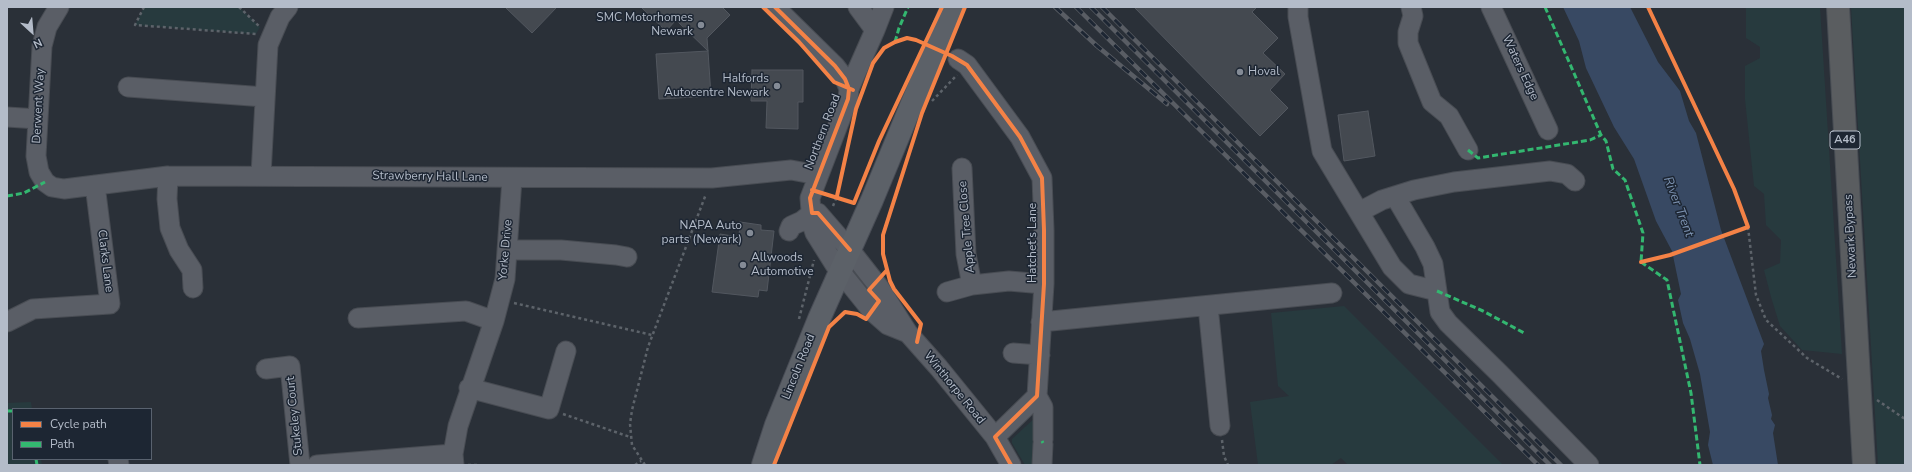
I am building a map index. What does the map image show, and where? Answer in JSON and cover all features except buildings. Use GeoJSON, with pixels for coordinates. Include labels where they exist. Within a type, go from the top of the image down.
{"type":"FeatureCollection","features":[{"type":"Feature","properties":{"kind":"highway","name":"Newark Bypass"},"geometry":{"type":"LineString","coordinates":[[1838,7],[1864,465]]}},
{"type":"Feature","properties":{"kind":"main road","name":"Lincoln Road"},"geometry":{"type":"LineString","coordinates":[[763,465],[776,425],[952,7]]}},
{"type":"Feature","properties":{"kind":"street","name":"Derwent Way"},"geometry":{"type":"LineString","coordinates":[[45,182],[38,172],[36,156],[42,46],[47,26],[59,7]]}},
{"type":"Feature","properties":{"kind":"street"},"geometry":{"type":"LineString","coordinates":[[261,175],[268,45],[280,17],[288,7]]}},
{"type":"Feature","properties":{"kind":"street","name":"Northern Road"},"geometry":{"type":"LineString","coordinates":[[775,7],[835,66],[845,79],[849,89],[848,99],[810,198],[812,224],[815,233],[840,271]]}},
{"type":"Feature","properties":{"kind":"street"},"geometry":{"type":"LineString","coordinates":[[858,7],[875,30]]}},
{"type":"Feature","properties":{"kind":"street"},"geometry":{"type":"LineString","coordinates":[[849,89],[884,7]]}},
{"type":"Feature","properties":{"kind":"street"},"geometry":{"type":"LineString","coordinates":[[1298,7],[1298,17],[1322,151],[1392,267],[1409,284],[1437,292]]}},
{"type":"Feature","properties":{"kind":"street"},"geometry":{"type":"LineString","coordinates":[[1411,7],[1413,16],[1408,32],[1408,43],[1432,102],[1449,116],[1468,150]]}},
{"type":"Feature","properties":{"kind":"street","name":"Waters Edge"},"geometry":{"type":"LineString","coordinates":[[1491,7],[1548,130]]}},
{"type":"Feature","properties":{"kind":"street","name":"Hatchet's Lane"},"geometry":{"type":"LineString","coordinates":[[962,62],[1020,137],[1042,178],[1044,284],[1037,396],[1042,407],[1042,465]]}},
{"type":"Feature","properties":{"kind":"street"},"geometry":{"type":"LineString","coordinates":[[128,87],[265,97]]}},
{"type":"Feature","properties":{"kind":"street"},"geometry":{"type":"LineString","coordinates":[[7,117],[38,119]]}},
{"type":"Feature","properties":{"kind":"street","name":"Apple Tree Close"},"geometry":{"type":"LineString","coordinates":[[962,168],[966,254],[972,285]]}},
{"type":"Feature","properties":{"kind":"street","name":"Strawberry Hall Lane"},"geometry":{"type":"LineString","coordinates":[[45,182],[52,187],[64,189],[168,176],[261,175],[512,179],[712,178],[791,170],[815,183]]}},
{"type":"Feature","properties":{"kind":"street"},"geometry":{"type":"LineString","coordinates":[[1359,212],[1382,200],[1414,190],[1454,182],[1539,172],[1567,174],[1575,181]]}},
{"type":"Feature","properties":{"kind":"street"},"geometry":{"type":"LineString","coordinates":[[168,176],[167,198],[170,228],[179,250],[192,270],[193,288]]}},
{"type":"Feature","properties":{"kind":"street","name":"Yorke Drive"},"geometry":{"type":"LineString","coordinates":[[458,461],[458,426],[469,388],[494,321],[505,279],[512,179]]}},
{"type":"Feature","properties":{"kind":"street","name":"Clarks Lane"},"geometry":{"type":"LineString","coordinates":[[7,322],[33,309],[110,304],[95,185]]}},
{"type":"Feature","properties":{"kind":"street"},"geometry":{"type":"LineString","coordinates":[[1395,196],[1428,252],[1433,264],[1440,312],[1448,323],[1589,465]]}},
{"type":"Feature","properties":{"kind":"street"},"geometry":{"type":"LineString","coordinates":[[789,231],[792,226],[802,221],[812,213],[818,213],[850,250]]}},
{"type":"Feature","properties":{"kind":"street"},"geometry":{"type":"LineString","coordinates":[[507,250],[561,250],[627,257]]}},
{"type":"Feature","properties":{"kind":"street","name":"Winthorpe Road"},"geometry":{"type":"LineString","coordinates":[[850,250],[879,287],[908,332],[949,380],[994,437],[1011,465]]}},
{"type":"Feature","properties":{"kind":"street"},"geometry":{"type":"LineString","coordinates":[[840,271],[872,311],[888,325],[908,332]]}},
{"type":"Feature","properties":{"kind":"street","name":"Apple Tree Close"},"geometry":{"type":"LineString","coordinates":[[946,292],[972,285],[1009,281],[1044,284]]}},
{"type":"Feature","properties":{"kind":"street"},"geometry":{"type":"LineString","coordinates":[[1041,322],[1332,294]]}},
{"type":"Feature","properties":{"kind":"street"},"geometry":{"type":"LineString","coordinates":[[1208,306],[1220,426]]}},
{"type":"Feature","properties":{"kind":"street"},"geometry":{"type":"LineString","coordinates":[[358,318],[466,310],[494,321]]}},
{"type":"Feature","properties":{"kind":"street"},"geometry":{"type":"LineString","coordinates":[[469,388],[549,409],[566,351]]}},
{"type":"Feature","properties":{"kind":"street"},"geometry":{"type":"LineString","coordinates":[[1013,353],[1040,355]]}},
{"type":"Feature","properties":{"kind":"street","name":"Stukeley Court"},"geometry":{"type":"LineString","coordinates":[[266,368],[290,366],[300,465]]}},
{"type":"Feature","properties":{"kind":"street"},"geometry":{"type":"LineString","coordinates":[[994,437],[1037,396]]}},
{"type":"Feature","properties":{"kind":"street"},"geometry":{"type":"LineString","coordinates":[[317,465],[458,461]]}},
{"type":"Feature","properties":{"kind":"path"},"geometry":{"type":"LineString","coordinates":[[144,7],[135,25],[272,34]]}},
{"type":"Feature","properties":{"kind":"path"},"geometry":{"type":"LineString","coordinates":[[239,7],[260,27],[272,34]]}},
{"type":"Feature","properties":{"kind":"path"},"geometry":{"type":"LineString","coordinates":[[928,105],[962,62]]}},
{"type":"Feature","properties":{"kind":"path"},"geometry":{"type":"LineString","coordinates":[[645,465],[632,445],[630,437],[632,410],[652,335],[712,178]]}},
{"type":"Feature","properties":{"kind":"path"},"geometry":{"type":"LineString","coordinates":[[815,183],[843,198]]}},
{"type":"Feature","properties":{"kind":"path"},"geometry":{"type":"LineString","coordinates":[[837,196],[838,190]]}},
{"type":"Feature","properties":{"kind":"path"},"geometry":{"type":"LineString","coordinates":[[1748,227],[1756,295],[1766,320],[1807,358],[1845,381]]}},
{"type":"Feature","properties":{"kind":"path"},"geometry":{"type":"LineString","coordinates":[[799,321],[815,259]]}},
{"type":"Feature","properties":{"kind":"path"},"geometry":{"type":"LineString","coordinates":[[500,300],[652,335]]}},
{"type":"Feature","properties":{"kind":"path"},"geometry":{"type":"LineString","coordinates":[[1876,400],[1905,419]]}},
{"type":"Feature","properties":{"kind":"path"},"geometry":{"type":"LineString","coordinates":[[549,409],[630,437]]}},
{"type":"Feature","properties":{"kind":"path"},"geometry":{"type":"LineString","coordinates":[[1220,426],[1224,456],[1228,465]]}},
{"type":"Feature","properties":{"kind":"path"},"geometry":{"type":"LineString","coordinates":[[458,461],[480,465]]}},
{"type":"Feature","properties":{"kind":"path"},"geometry":{"type":"LineString","coordinates":[[635,465],[641,461]]}},
{"type":"Feature","properties":{"kind":"green space"},"geometry":{"type":"Polygon","coordinates":[[[144,7],[239,7],[260,27],[256,34],[135,25],[144,7]]]}},
{"type":"Feature","properties":{"kind":"green space"},"geometry":{"type":"Polygon","coordinates":[[[1746,7],[1820,7],[1842,354],[1802,350],[1780,326],[1771,297],[1764,270],[1780,263],[1781,240],[1766,225],[1764,194],[1754,186],[1745,99],[1745,66],[1760,58],[1760,47],[1746,38],[1746,7]]]}},
{"type":"Feature","properties":{"kind":"green space"},"geometry":{"type":"Polygon","coordinates":[[[1851,7],[1905,7],[1905,465],[1878,465],[1851,7]]]}},
{"type":"Feature","properties":{"kind":"green space"},"geometry":{"type":"Polygon","coordinates":[[[1344,306],[1503,465],[1348,465],[1341,458],[1331,465],[1258,465],[1250,402],[1289,396],[1278,386],[1271,313],[1344,306]]]}},
{"type":"Feature","properties":{"kind":"green space"},"geometry":{"type":"Polygon","coordinates":[[[31,402],[32,408],[12,408],[12,460],[41,460],[42,465],[7,465],[7,403],[31,402]]]}},
{"type":"Feature","properties":{"kind":"green space"},"geometry":{"type":"Polygon","coordinates":[[[1037,416],[1037,465],[1025,465],[1012,443],[1012,439],[1037,416]]]}},
{"type":"Feature","properties":{"kind":"water","name":"River Trent"},"geometry":{"type":"Polygon","coordinates":[[[1563,7],[1630,7],[1658,62],[1680,91],[1689,121],[1696,133],[1721,230],[1764,344],[1761,351],[1769,394],[1768,398],[1772,415],[1771,419],[1775,425],[1773,433],[1778,465],[1713,465],[1708,445],[1710,432],[1700,374],[1690,339],[1683,323],[1678,300],[1681,294],[1672,251],[1656,221],[1634,159],[1614,127],[1586,68],[1579,41],[1563,7]]]}},
{"type":"Feature","properties":{"kind":"railway"},"geometry":{"type":"LineString","coordinates":[[1055,7],[1097,46],[1167,104]]}},
{"type":"Feature","properties":{"kind":"railway"},"geometry":{"type":"LineString","coordinates":[[1076,7],[1538,465]]}},
{"type":"Feature","properties":{"kind":"railway"},"geometry":{"type":"LineString","coordinates":[[1091,7],[1550,465]]}},
{"type":"Feature","properties":{"kind":"railway"},"geometry":{"type":"LineString","coordinates":[[1102,7],[1561,465]]}},
{"type":"Feature","properties":{"kind":"marked path"},"geometry":{"type":"LineString","coordinates":[[895,42],[908,7]]}},
{"type":"Feature","properties":{"kind":"marked path"},"geometry":{"type":"LineString","coordinates":[[1545,7],[1601,135],[1606,141],[1613,169],[1625,180],[1643,233],[1641,262]]}},
{"type":"Feature","properties":{"kind":"marked path"},"geometry":{"type":"LineString","coordinates":[[1468,150],[1478,158],[1590,140],[1601,135]]}},
{"type":"Feature","properties":{"kind":"marked path"},"geometry":{"type":"LineString","coordinates":[[7,196],[24,193],[45,182]]}},
{"type":"Feature","properties":{"kind":"marked path"},"geometry":{"type":"LineString","coordinates":[[1641,262],[1667,280],[1691,393],[1700,465]]}},
{"type":"Feature","properties":{"kind":"marked path"},"geometry":{"type":"LineString","coordinates":[[1437,291],[1483,311],[1526,334]]}},
{"type":"Feature","properties":{"kind":"marked path"},"geometry":{"type":"LineString","coordinates":[[7,411],[12,411]]}},
{"type":"Feature","properties":{"kind":"marked path"},"geometry":{"type":"LineString","coordinates":[[36,460],[37,465]]}},
{"type":"Feature","properties":{"kind":"cycle path"},"geometry":{"type":"LineString","coordinates":[[763,7],[799,42],[834,82],[853,90]]}},
{"type":"Feature","properties":{"kind":"cycle path"},"geometry":{"type":"LineString","coordinates":[[775,7],[835,66],[845,79],[849,89],[848,99],[810,198],[812,213],[818,213],[850,250]]}},
{"type":"Feature","properties":{"kind":"cycle path"},"geometry":{"type":"LineString","coordinates":[[812,190],[854,203],[879,141],[942,7]]}},
{"type":"Feature","properties":{"kind":"cycle path"},"geometry":{"type":"LineString","coordinates":[[917,342],[921,324],[894,289],[890,281],[883,254],[883,235],[922,113],[965,7]]}},
{"type":"Feature","properties":{"kind":"cycle path"},"geometry":{"type":"LineString","coordinates":[[1641,262],[1670,255],[1748,227],[1734,189],[1648,7]]}},
{"type":"Feature","properties":{"kind":"cycle path"},"geometry":{"type":"LineString","coordinates":[[837,196],[856,109],[873,63],[884,48],[907,38],[916,40],[952,56],[967,65],[1020,137],[1042,178],[1044,284],[1037,396],[995,437],[1011,465]]}},
{"type":"Feature","properties":{"kind":"cycle path"},"geometry":{"type":"LineString","coordinates":[[774,465],[829,327],[845,312],[857,314],[866,319],[879,301],[869,290],[887,270]]}},
{"type":"Feature","properties":{"kind":"place","name":"SMC Motorhomes Newark"},"geometry":{"type":"Point","coordinates":[701,25]}},
{"type":"Feature","properties":{"kind":"place","name":"Hoval"},"geometry":{"type":"Point","coordinates":[1240,72]}},
{"type":"Feature","properties":{"kind":"place","name":"Halfords Autocentre Newark"},"geometry":{"type":"Point","coordinates":[777,86]}},
{"type":"Feature","properties":{"kind":"place","name":"NAPA Auto parts (Newark)"},"geometry":{"type":"Point","coordinates":[750,233]}},
{"type":"Feature","properties":{"kind":"place","name":"Allwoods Automotive"},"geometry":{"type":"Point","coordinates":[743,265]}}]}
